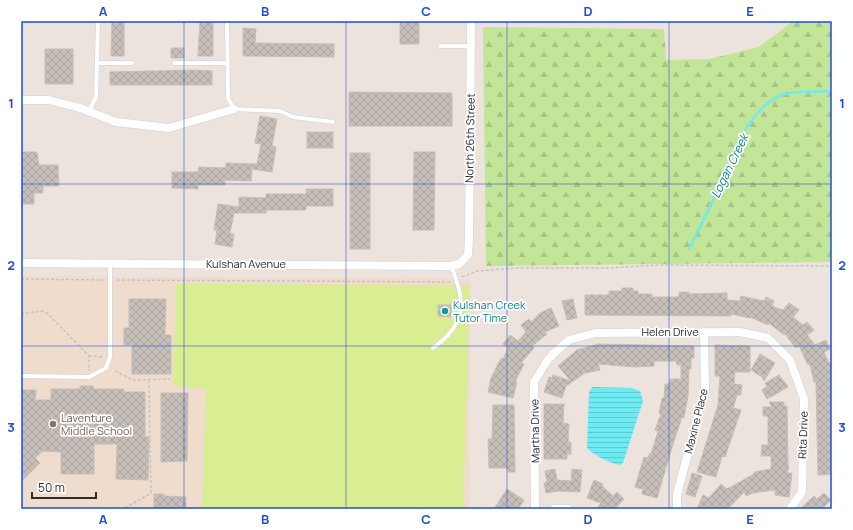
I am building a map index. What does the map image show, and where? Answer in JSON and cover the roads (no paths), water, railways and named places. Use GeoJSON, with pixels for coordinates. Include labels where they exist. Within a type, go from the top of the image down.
{"type":"FeatureCollection","features":[{"type":"Feature","properties":{"kind":"street","name":"North 26th Street"},"geometry":{"type":"LineString","coordinates":[[450,266],[459,264],[468,255],[471,21]]}},
{"type":"Feature","properties":{"kind":"street"},"geometry":{"type":"LineString","coordinates":[[21,100],[49,100],[116,122],[169,128],[234,108]]}},
{"type":"Feature","properties":{"kind":"street","name":"Kulshan Avenue"},"geometry":{"type":"LineString","coordinates":[[21,263],[450,266]]}},
{"type":"Feature","properties":{"kind":"street","name":"Maxine Place"},"geometry":{"type":"LineString","coordinates":[[677,509],[677,494],[705,390],[704,332]]}},
{"type":"Feature","properties":{"kind":"street","name":"Helen Drive"},"geometry":{"type":"LineString","coordinates":[[549,358],[569,340],[595,333],[740,332],[768,338],[790,360]]}},
{"type":"Feature","properties":{"kind":"street","name":"Martha Drive"},"geometry":{"type":"LineString","coordinates":[[535,509],[534,382],[549,358]]}},
{"type":"Feature","properties":{"kind":"street","name":"Rita Drive"},"geometry":{"type":"LineString","coordinates":[[790,360],[804,399],[802,492],[790,509]]}},
{"type":"Feature","properties":{"kind":"street"},"geometry":{"type":"LineString","coordinates":[[554,509],[568,509]]}},
{"type":"Feature","properties":{"kind":"lane"},"geometry":{"type":"LineString","coordinates":[[89,112],[96,96],[98,21]]}},
{"type":"Feature","properties":{"kind":"lane"},"geometry":{"type":"LineString","coordinates":[[227,21],[228,98],[234,108],[280,111],[293,117],[333,122]]}},
{"type":"Feature","properties":{"kind":"lane"},"geometry":{"type":"LineString","coordinates":[[440,46],[471,46]]}},
{"type":"Feature","properties":{"kind":"lane"},"geometry":{"type":"LineString","coordinates":[[97,62],[132,63]]}},
{"type":"Feature","properties":{"kind":"lane"},"geometry":{"type":"LineString","coordinates":[[174,63],[228,63]]}},
{"type":"Feature","properties":{"kind":"lane"},"geometry":{"type":"LineString","coordinates":[[21,376],[89,377],[106,368],[110,357],[110,263]]}},
{"type":"Feature","properties":{"kind":"lane"},"geometry":{"type":"LineString","coordinates":[[433,348],[451,333],[462,313],[457,279],[450,266]]}},
{"type":"Feature","properties":{"kind":"water"},"geometry":{"type":"Polygon","coordinates":[[[592,387],[632,388],[640,391],[643,401],[623,463],[620,465],[602,459],[587,448],[589,392],[592,387]]]}},
{"type":"Feature","properties":{"kind":"waterway","name":"Logan Creek"},"geometry":{"type":"LineString","coordinates":[[689,249],[726,174],[734,151],[748,125],[757,113],[778,97],[789,93],[832,91]]}},
{"type":"Feature","properties":{"kind":"place","name":"Kulshan Creek Tutor Time"},"geometry":{"type":"Point","coordinates":[445,311]}},
{"type":"Feature","properties":{"kind":"place","name":"Laventure Middle School"},"geometry":{"type":"Point","coordinates":[53,424]}}]}
